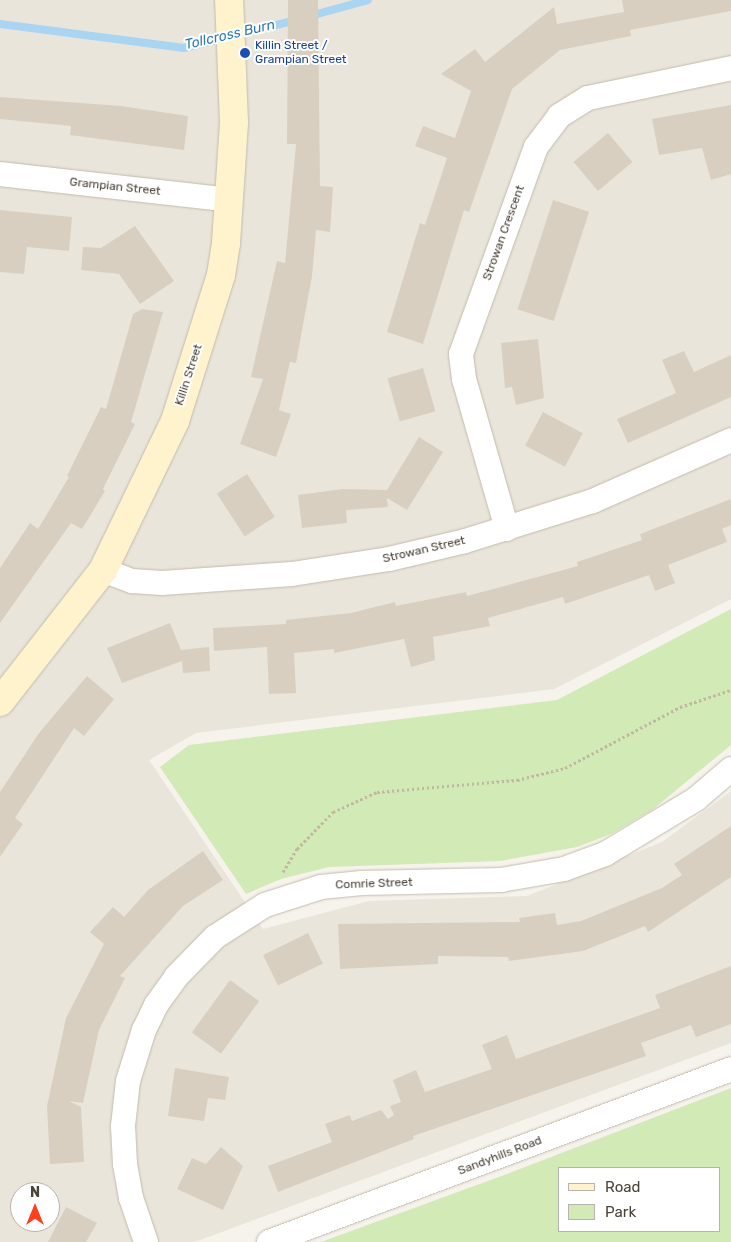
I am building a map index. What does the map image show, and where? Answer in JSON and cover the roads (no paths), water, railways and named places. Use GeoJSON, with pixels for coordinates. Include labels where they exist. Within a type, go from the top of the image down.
{"type":"FeatureCollection","features":[{"type":"Feature","properties":{"kind":"main road","name":"Killin Street"},"geometry":{"type":"LineString","coordinates":[[0,702],[103,570],[175,421],[221,274],[230,200],[232,56],[230,8]]}},
{"type":"Feature","properties":{"kind":"street","name":"Strowan Crescent"},"geometry":{"type":"LineString","coordinates":[[507,529],[464,379],[461,354],[536,147],[559,116],[588,98],[731,68]]}},
{"type":"Feature","properties":{"kind":"street","name":"Grampian Street"},"geometry":{"type":"LineString","coordinates":[[0,174],[230,200]]}},
{"type":"Feature","properties":{"kind":"street","name":"Strowan Street"},"geometry":{"type":"LineString","coordinates":[[103,570],[123,579],[144,582],[277,576],[389,559],[507,529],[593,501],[731,440]]}},
{"type":"Feature","properties":{"kind":"street","name":"Comrie Street"},"geometry":{"type":"LineString","coordinates":[[146,1242],[127,1180],[123,1126],[128,1081],[144,1030],[171,984],[197,953],[232,924],[282,898],[342,884],[501,880],[564,869],[605,854],[696,799],[731,769]]}},
{"type":"Feature","properties":{"kind":"street","name":"Sandyhills Road"},"geometry":{"type":"LineString","coordinates":[[269,1242],[731,1069]]}},
{"type":"Feature","properties":{"kind":"waterway","name":"Tollcross Burn"},"geometry":{"type":"LineString","coordinates":[[310,16],[368,0]]}},
{"type":"Feature","properties":{"kind":"waterway","name":"Tollcross Burn"},"geometry":{"type":"LineString","coordinates":[[0,24],[184,48],[296,20]]}},
{"type":"Feature","properties":{"kind":"place","name":"Killin Street / Grampian Street"},"geometry":{"type":"Point","coordinates":[245,53]}}]}
